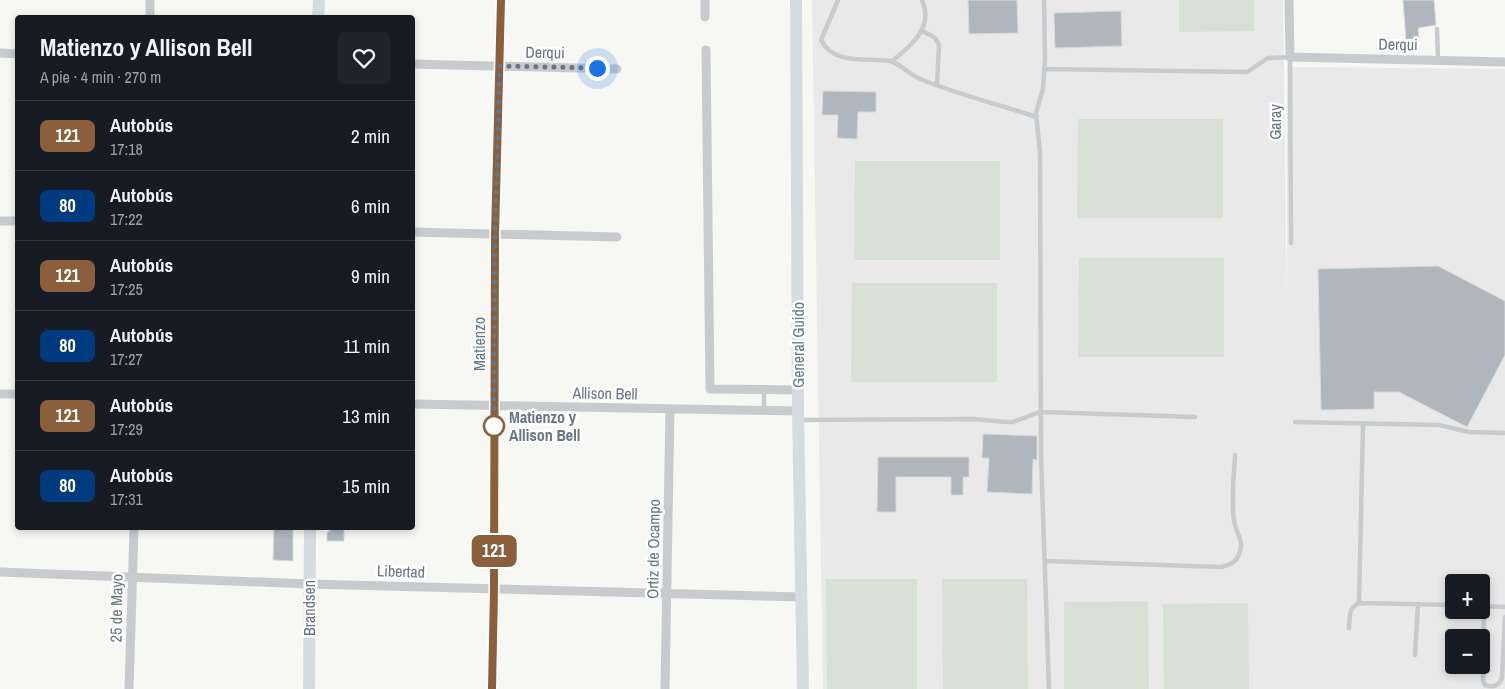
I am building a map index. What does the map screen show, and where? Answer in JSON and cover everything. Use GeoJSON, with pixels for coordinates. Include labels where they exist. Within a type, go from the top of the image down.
{"type":"FeatureCollection","features":[{"type":"Feature","properties":{"kind":"main road"},"geometry":{"type":"LineString","coordinates":[[318,15],[319,0]]}},
{"type":"Feature","properties":{"kind":"main road","name":"General Guido"},"geometry":{"type":"LineString","coordinates":[[796,0],[798,415],[802,689]]}},
{"type":"Feature","properties":{"kind":"main road","name":"Brandsen"},"geometry":{"type":"LineString","coordinates":[[309,689],[310,530]]}},
{"type":"Feature","properties":{"kind":"street"},"geometry":{"type":"LineString","coordinates":[[150,0],[150,15]]}},
{"type":"Feature","properties":{"kind":"street","name":"Matienzo"},"geometry":{"type":"LineString","coordinates":[[492,689],[495,235],[501,0]]}},
{"type":"Feature","properties":{"kind":"street"},"geometry":{"type":"LineString","coordinates":[[705,0],[705,17]]}},
{"type":"Feature","properties":{"kind":"street","name":"Garay"},"geometry":{"type":"LineString","coordinates":[[1290,0],[1290,57]]}},
{"type":"Feature","properties":{"kind":"street"},"geometry":{"type":"LineString","coordinates":[[706,50],[710,389],[799,390]]}},
{"type":"Feature","properties":{"kind":"street"},"geometry":{"type":"LineString","coordinates":[[0,53],[15,54]]}},
{"type":"Feature","properties":{"kind":"street","name":"Derqui"},"geometry":{"type":"LineString","coordinates":[[1290,57],[1505,62]]}},
{"type":"Feature","properties":{"kind":"street","name":"Derqui"},"geometry":{"type":"LineString","coordinates":[[415,64],[617,69]]}},
{"type":"Feature","properties":{"kind":"street"},"geometry":{"type":"LineString","coordinates":[[0,221],[15,221]]}},
{"type":"Feature","properties":{"kind":"street"},"geometry":{"type":"LineString","coordinates":[[415,232],[617,237]]}},
{"type":"Feature","properties":{"kind":"street"},"geometry":{"type":"LineString","coordinates":[[0,394],[15,394]]}},
{"type":"Feature","properties":{"kind":"street","name":"Allison Bell"},"geometry":{"type":"LineString","coordinates":[[415,404],[764,409],[798,415]]}},
{"type":"Feature","properties":{"kind":"street","name":"Ortiz de Ocampo"},"geometry":{"type":"LineString","coordinates":[[665,689],[670,409]]}},
{"type":"Feature","properties":{"kind":"street","name":"25 de Mayo"},"geometry":{"type":"LineString","coordinates":[[129,689],[134,530]]}},
{"type":"Feature","properties":{"kind":"street","name":"Libertad"},"geometry":{"type":"LineString","coordinates":[[0,572],[309,584],[802,596]]}},
{"type":"Feature","properties":{"kind":"lane"},"geometry":{"type":"LineString","coordinates":[[838,0],[822,35],[821,40],[827,49],[841,56],[856,60],[892,61],[915,76],[1036,117]]}},
{"type":"Feature","properties":{"kind":"lane"},"geometry":{"type":"LineString","coordinates":[[892,61],[912,44],[922,31],[926,18],[926,9],[922,0]]}},
{"type":"Feature","properties":{"kind":"lane"},"geometry":{"type":"LineString","coordinates":[[1044,0],[1044,68],[1036,117],[1040,153],[1042,455],[1049,689]]}},
{"type":"Feature","properties":{"kind":"lane"},"geometry":{"type":"LineString","coordinates":[[1437,29],[1438,60]]}},
{"type":"Feature","properties":{"kind":"lane"},"geometry":{"type":"LineString","coordinates":[[922,31],[933,36],[939,45],[937,84]]}},
{"type":"Feature","properties":{"kind":"lane"},"geometry":{"type":"LineString","coordinates":[[1044,68],[1247,72],[1268,58],[1290,57]]}},
{"type":"Feature","properties":{"kind":"lane","name":"Garay"},"geometry":{"type":"LineString","coordinates":[[1290,57],[1291,243]]}},
{"type":"Feature","properties":{"kind":"lane"},"geometry":{"type":"LineString","coordinates":[[764,390],[764,409]]}},
{"type":"Feature","properties":{"kind":"lane"},"geometry":{"type":"LineString","coordinates":[[798,415],[973,419],[1006,422],[1013,422],[1042,412],[1195,417]]}},
{"type":"Feature","properties":{"kind":"lane"},"geometry":{"type":"LineString","coordinates":[[1295,422],[1439,426],[1460,431],[1505,433]]}},
{"type":"Feature","properties":{"kind":"lane"},"geometry":{"type":"LineString","coordinates":[[1359,603],[1363,424]]}},
{"type":"Feature","properties":{"kind":"lane"},"geometry":{"type":"LineString","coordinates":[[1045,561],[1222,567],[1230,565],[1238,557],[1241,544],[1234,519],[1235,455]]}},
{"type":"Feature","properties":{"kind":"lane"},"geometry":{"type":"LineString","coordinates":[[1349,628],[1351,610],[1354,605],[1359,603],[1445,605]]}},
{"type":"Feature","properties":{"kind":"lane"},"geometry":{"type":"LineString","coordinates":[[1415,655],[1418,604]]}},
{"type":"Feature","properties":{"kind":"lane"},"geometry":{"type":"LineString","coordinates":[[1490,606],[1505,606]]}},
{"type":"Feature","properties":{"kind":"lane"},"geometry":{"type":"LineString","coordinates":[[1482,619],[1483,681],[1485,685],[1496,686],[1502,678],[1505,617]]}},
{"type":"Feature","properties":{"kind":"shaded area"},"geometry":{"type":"Polygon","coordinates":[[[812,0],[1283,0],[1287,315],[1287,67],[1505,69],[1505,689],[823,689],[812,0]]]}},
{"type":"Feature","properties":{"kind":"shaded area"},"geometry":{"type":"Polygon","coordinates":[[[1179,0],[1254,0],[1254,31],[1179,32],[1179,0]]]}},
{"type":"Feature","properties":{"kind":"shaded area"},"geometry":{"type":"Polygon","coordinates":[[[1078,119],[1223,119],[1223,218],[1077,218],[1078,119]]]}},
{"type":"Feature","properties":{"kind":"shaded area"},"geometry":{"type":"Polygon","coordinates":[[[855,161],[1000,161],[1000,260],[854,260],[855,161]]]}},
{"type":"Feature","properties":{"kind":"shaded area"},"geometry":{"type":"Polygon","coordinates":[[[1079,258],[1224,258],[1224,357],[1078,357],[1079,258]]]}},
{"type":"Feature","properties":{"kind":"shaded area"},"geometry":{"type":"Polygon","coordinates":[[[852,283],[997,283],[997,382],[851,382],[852,283]]]}},
{"type":"Feature","properties":{"kind":"shaded area"},"geometry":{"type":"Polygon","coordinates":[[[826,579],[917,579],[917,689],[827,689],[826,579]]]}},
{"type":"Feature","properties":{"kind":"shaded area"},"geometry":{"type":"Polygon","coordinates":[[[942,579],[1027,579],[1028,689],[943,689],[942,579]]]}},
{"type":"Feature","properties":{"kind":"shaded area"},"geometry":{"type":"Polygon","coordinates":[[[1148,601],[1149,689],[1064,689],[1064,602],[1148,601]]]}},
{"type":"Feature","properties":{"kind":"shaded area"},"geometry":{"type":"Polygon","coordinates":[[[1248,603],[1249,689],[1164,689],[1163,604],[1248,603]]]}},
{"type":"Feature","properties":{"kind":"building"},"geometry":{"type":"Polygon","coordinates":[[[968,0],[1017,0],[1018,33],[969,34],[968,0]]]}},
{"type":"Feature","properties":{"kind":"building"},"geometry":{"type":"Polygon","coordinates":[[[1403,0],[1434,0],[1436,25],[1418,28],[1419,38],[1406,40],[1403,0]]]}},
{"type":"Feature","properties":{"kind":"building"},"geometry":{"type":"Polygon","coordinates":[[[1121,11],[1122,46],[1055,48],[1054,13],[1121,11]]]}},
{"type":"Feature","properties":{"kind":"building"},"geometry":{"type":"Polygon","coordinates":[[[823,91],[876,92],[876,112],[858,112],[857,139],[837,138],[838,115],[822,115],[823,91]]]}},
{"type":"Feature","properties":{"kind":"building"},"geometry":{"type":"Polygon","coordinates":[[[1438,266],[1505,301],[1505,355],[1467,427],[1399,392],[1374,392],[1374,409],[1321,410],[1318,269],[1438,266]]]}},
{"type":"Feature","properties":{"kind":"building"},"geometry":{"type":"Polygon","coordinates":[[[983,434],[1037,436],[1037,460],[1033,459],[1032,494],[987,492],[989,458],[982,458],[983,434]]]}},
{"type":"Feature","properties":{"kind":"building"},"geometry":{"type":"Polygon","coordinates":[[[878,457],[969,457],[969,477],[963,477],[963,495],[951,495],[951,477],[896,477],[896,512],[877,512],[878,457]]]}},
{"type":"Feature","properties":{"kind":"building"},"geometry":{"type":"Polygon","coordinates":[[[274,530],[293,530],[293,561],[273,560],[274,530]]]}},
{"type":"Feature","properties":{"kind":"building"},"geometry":{"type":"Polygon","coordinates":[[[331,530],[344,530],[344,541],[327,541],[327,533],[331,530]]]}},
{"type":"Feature","properties":{"kind":"bus line","name":"121"},"geometry":{"type":"LineString","coordinates":[[492,689],[495,235],[501,0]]}},
{"type":"Feature","properties":{"kind":"place","name":"Matienzo y Allison Bell"},"geometry":{"type":"Point","coordinates":[494,426]}},
{"type":"Feature","properties":{"kind":"route"},"geometry":{"type":"LineString","coordinates":[[494,426],[495,235],[500,66],[597,68]]}}]}
